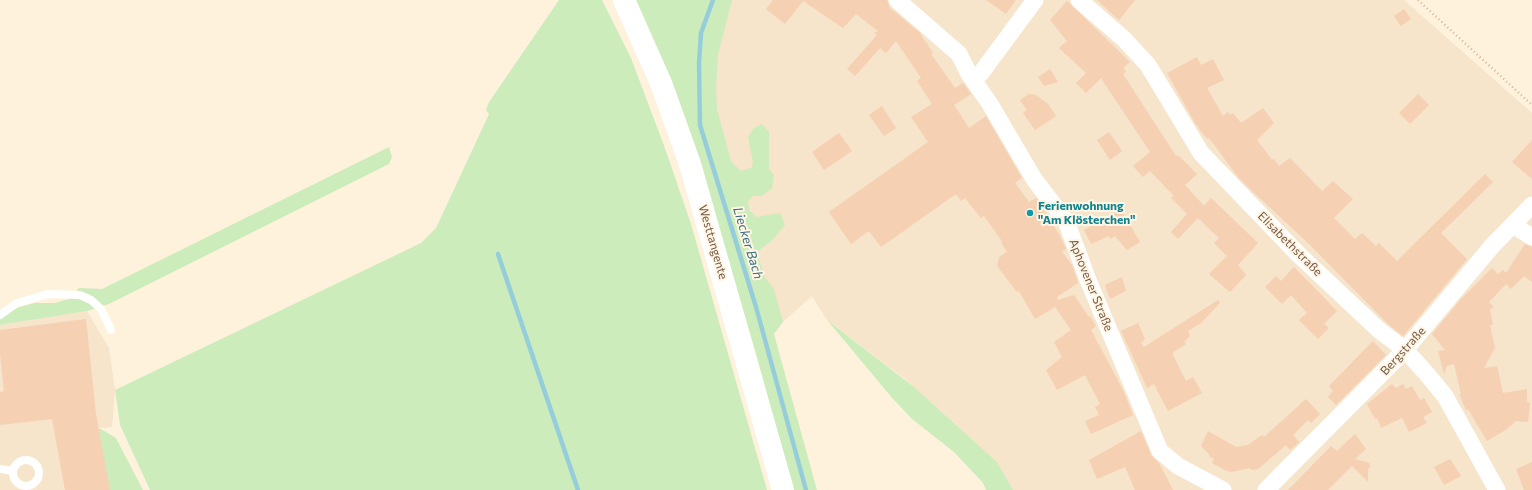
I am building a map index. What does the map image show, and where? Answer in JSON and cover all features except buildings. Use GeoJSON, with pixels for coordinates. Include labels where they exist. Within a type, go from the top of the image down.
{"type":"FeatureCollection","features":[{"type":"Feature","properties":{"kind":"main road","name":"Westtangente"},"geometry":{"type":"LineString","coordinates":[[624,0],[661,82],[690,164],[782,490]]}},
{"type":"Feature","properties":{"kind":"street","name":"Aphovener Straße"},"geometry":{"type":"LineString","coordinates":[[897,0],[959,54],[1034,179],[1066,221],[1088,280],[1160,451],[1178,466],[1222,490]]}},
{"type":"Feature","properties":{"kind":"street"},"geometry":{"type":"LineString","coordinates":[[973,78],[981,73],[1035,0]]}},
{"type":"Feature","properties":{"kind":"street","name":"Elisabethstraße"},"geometry":{"type":"LineString","coordinates":[[1079,0],[1124,39],[1148,65],[1201,153],[1299,255],[1379,330],[1405,350],[1445,396],[1497,490]]}},
{"type":"Feature","properties":{"kind":"street","name":"Bergstraße"},"geometry":{"type":"LineString","coordinates":[[1266,490],[1405,350],[1492,246],[1532,204]]}},
{"type":"Feature","properties":{"kind":"street"},"geometry":{"type":"LineString","coordinates":[[1513,225],[1532,237]]}},
{"type":"Feature","properties":{"kind":"lane"},"geometry":{"type":"LineString","coordinates":[[0,315],[17,303],[48,294],[80,294],[91,300],[101,309],[111,330]]}},
{"type":"Feature","properties":{"kind":"lane"},"geometry":{"type":"LineString","coordinates":[[0,469],[13,471]]}},
{"type":"Feature","properties":{"kind":"path"},"geometry":{"type":"LineString","coordinates":[[1418,0],[1532,105]]}},
{"type":"Feature","properties":{"kind":"shaded area"},"geometry":{"type":"Polygon","coordinates":[[[717,0],[1404,0],[1532,113],[1532,490],[1013,490],[997,462],[905,379],[827,320],[812,296],[783,322],[767,308],[708,114],[717,0]]]}},
{"type":"Feature","properties":{"kind":"shaded area"},"geometry":{"type":"Polygon","coordinates":[[[87,311],[109,348],[115,390],[112,427],[93,429],[107,490],[0,490],[0,325],[87,311]]]}},
{"type":"Feature","properties":{"kind":"green space"},"geometry":{"type":"Polygon","coordinates":[[[559,0],[602,0],[631,58],[666,151],[691,224],[767,490],[150,490],[120,425],[115,390],[421,243],[436,228],[489,114],[486,110],[489,102],[559,0]]]}},
{"type":"Feature","properties":{"kind":"green space"},"geometry":{"type":"Polygon","coordinates":[[[636,0],[732,0],[718,55],[716,87],[717,109],[731,161],[741,171],[751,168],[753,163],[748,137],[754,128],[762,124],[769,132],[769,169],[774,175],[772,188],[762,196],[753,196],[748,201],[749,210],[756,217],[780,213],[785,225],[772,240],[757,252],[765,278],[774,289],[783,322],[774,334],[817,490],[793,490],[756,354],[705,181],[657,49],[636,0]]]}},
{"type":"Feature","properties":{"kind":"green space"},"geometry":{"type":"Polygon","coordinates":[[[389,147],[392,157],[389,164],[109,304],[87,311],[0,325],[0,316],[12,309],[35,303],[54,303],[69,299],[79,288],[102,289],[389,147]]]}},
{"type":"Feature","properties":{"kind":"green space"},"geometry":{"type":"Polygon","coordinates":[[[827,320],[914,387],[997,462],[1013,490],[986,490],[983,483],[954,452],[912,419],[893,399],[827,320]]]}},
{"type":"Feature","properties":{"kind":"green space"},"geometry":{"type":"Polygon","coordinates":[[[93,429],[101,429],[116,438],[143,490],[107,490],[93,429]]]}},
{"type":"Feature","properties":{"kind":"waterway","name":"Liecker Bach"},"geometry":{"type":"LineString","coordinates":[[713,0],[701,33],[699,63],[700,125],[756,307],[806,490]]}},
{"type":"Feature","properties":{"kind":"waterway"},"geometry":{"type":"LineString","coordinates":[[498,254],[578,490]]}},
{"type":"Feature","properties":{"kind":"place","name":"Ferienwohnung \"Am Klösterchen\""},"geometry":{"type":"Point","coordinates":[1030,213]}}]}
